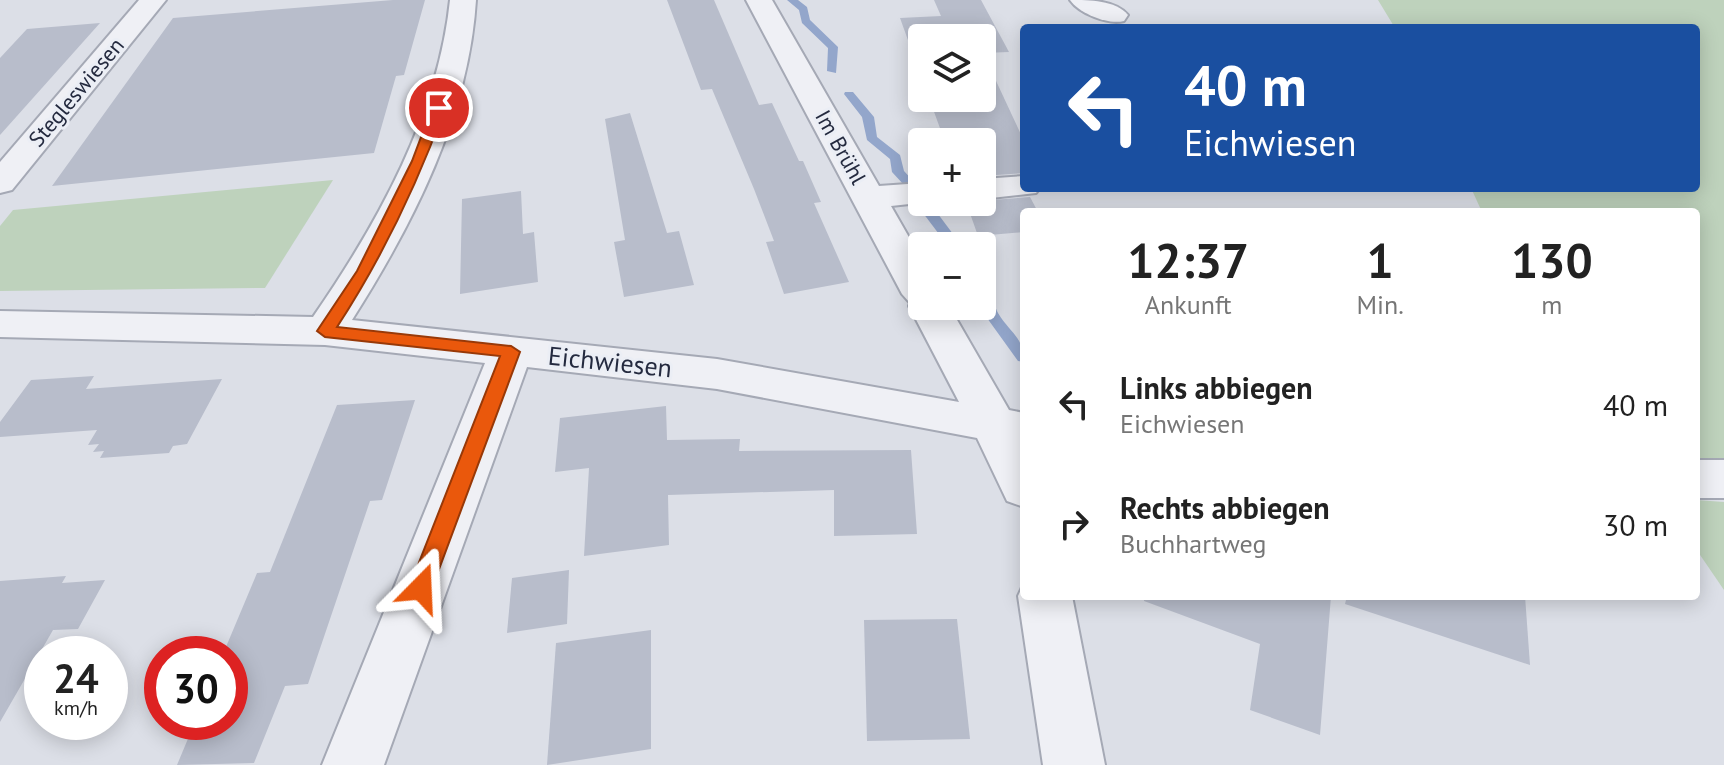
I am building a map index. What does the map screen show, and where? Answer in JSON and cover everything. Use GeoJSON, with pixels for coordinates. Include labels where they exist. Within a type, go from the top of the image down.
{"type":"FeatureCollection","features":[{"type":"Feature","properties":{"kind":"street","name":"Stegleswiesen"},"geometry":{"type":"LineString","coordinates":[[0,183],[153,0]]}},
{"type":"Feature","properties":{"kind":"street"},"geometry":{"type":"LineString","coordinates":[[325,331],[365,271],[419,161],[449,81],[464,20],[463,0]]}},
{"type":"Feature","properties":{"kind":"street","name":"Im Brühl"},"geometry":{"type":"LineString","coordinates":[[759,0],[908,268]]}},
{"type":"Feature","properties":{"kind":"street"},"geometry":{"type":"LineString","coordinates":[[1083,0],[1115,15]]}},
{"type":"Feature","properties":{"kind":"street"},"geometry":{"type":"LineString","coordinates":[[996,188],[1020,186]]}},
{"type":"Feature","properties":{"kind":"street"},"geometry":{"type":"LineString","coordinates":[[869,197],[908,194]]}},
{"type":"Feature","properties":{"kind":"street"},"geometry":{"type":"LineString","coordinates":[[938,320],[1010,429],[1020,471]]}},
{"type":"Feature","properties":{"kind":"street","name":"Eichwiesen"},"geometry":{"type":"LineString","coordinates":[[0,324],[325,331],[717,374],[1010,429]]}},
{"type":"Feature","properties":{"kind":"street"},"geometry":{"type":"LineString","coordinates":[[353,765],[511,352]]}},
{"type":"Feature","properties":{"kind":"street"},"geometry":{"type":"LineString","coordinates":[[1700,479],[1724,479]]}},
{"type":"Feature","properties":{"kind":"street"},"geometry":{"type":"LineString","coordinates":[[1046,600],[1074,765]]}},
{"type":"Feature","properties":{"kind":"green space"},"geometry":{"type":"Polygon","coordinates":[[[1378,0],[1724,0],[1724,465],[1700,465],[1700,208],[1480,208],[1473,192],[1700,192],[1700,24],[1393,24],[1378,0]]]}},
{"type":"Feature","properties":{"kind":"green space"},"geometry":{"type":"Polygon","coordinates":[[[333,180],[265,288],[0,291],[0,226],[13,210],[333,180]]]}},
{"type":"Feature","properties":{"kind":"green space"},"geometry":{"type":"Polygon","coordinates":[[[1700,500],[1724,502],[1724,590],[1700,555],[1700,500]]]}},
{"type":"Feature","properties":{"kind":"building"},"geometry":{"type":"Polygon","coordinates":[[[425,0],[404,75],[396,76],[374,153],[52,186],[173,18],[425,0]]]}},
{"type":"Feature","properties":{"kind":"building"},"geometry":{"type":"Polygon","coordinates":[[[667,0],[714,0],[759,105],[772,103],[799,161],[803,161],[821,202],[814,203],[849,282],[784,294],[766,242],[774,241],[754,189],[712,89],[701,90],[667,0]]]}},
{"type":"Feature","properties":{"kind":"building"},"geometry":{"type":"Polygon","coordinates":[[[934,0],[981,0],[994,24],[908,24],[908,40],[900,18],[941,16],[934,0]]]}},
{"type":"Feature","properties":{"kind":"building"},"geometry":{"type":"Polygon","coordinates":[[[100,23],[0,135],[0,58],[27,29],[100,23]]]}},
{"type":"Feature","properties":{"kind":"building"},"geometry":{"type":"Polygon","coordinates":[[[996,28],[1009,52],[996,52],[996,28]]]}},
{"type":"Feature","properties":{"kind":"building"},"geometry":{"type":"Polygon","coordinates":[[[996,81],[1020,132],[1020,173],[996,175],[996,128],[940,128],[934,112],[996,112],[996,81]]]}},
{"type":"Feature","properties":{"kind":"building"},"geometry":{"type":"Polygon","coordinates":[[[630,113],[667,233],[679,231],[694,285],[624,297],[614,242],[625,240],[605,119],[630,113]]]}},
{"type":"Feature","properties":{"kind":"building"},"geometry":{"type":"Polygon","coordinates":[[[521,191],[523,234],[534,232],[538,282],[460,294],[462,199],[521,191]]]}},
{"type":"Feature","properties":{"kind":"building"},"geometry":{"type":"Polygon","coordinates":[[[1030,197],[1036,208],[1020,208],[1020,232],[977,232],[971,216],[996,216],[996,200],[1030,197]]]}},
{"type":"Feature","properties":{"kind":"building"},"geometry":{"type":"Polygon","coordinates":[[[94,376],[86,389],[222,379],[187,444],[173,446],[169,453],[100,458],[104,451],[93,452],[99,444],[88,445],[97,430],[0,437],[0,422],[31,380],[94,376]]]}},
{"type":"Feature","properties":{"kind":"building"},"geometry":{"type":"Polygon","coordinates":[[[415,400],[382,500],[370,501],[308,684],[285,686],[254,763],[177,765],[187,740],[248,740],[248,636],[231,636],[257,573],[270,572],[337,405],[415,400]]]}},
{"type":"Feature","properties":{"kind":"building"},"geometry":{"type":"Polygon","coordinates":[[[666,406],[667,440],[740,439],[739,451],[911,450],[917,534],[834,536],[834,490],[668,495],[669,545],[584,556],[589,468],[555,472],[560,418],[666,406]]]}},
{"type":"Feature","properties":{"kind":"building"},"geometry":{"type":"Polygon","coordinates":[[[569,570],[567,624],[507,633],[512,578],[569,570]]]}},
{"type":"Feature","properties":{"kind":"building"},"geometry":{"type":"Polygon","coordinates":[[[66,576],[62,583],[105,580],[78,629],[53,630],[50,636],[24,636],[24,680],[0,722],[0,581],[66,576]]]}},
{"type":"Feature","properties":{"kind":"building"},"geometry":{"type":"Polygon","coordinates":[[[1331,600],[1320,735],[1250,710],[1260,644],[1144,601],[1331,600]]]}},
{"type":"Feature","properties":{"kind":"building"},"geometry":{"type":"Polygon","coordinates":[[[1346,600],[1525,600],[1530,665],[1345,604],[1346,600]]]}},
{"type":"Feature","properties":{"kind":"building"},"geometry":{"type":"Polygon","coordinates":[[[957,619],[970,739],[867,741],[864,620],[957,619]]]}},
{"type":"Feature","properties":{"kind":"building"},"geometry":{"type":"Polygon","coordinates":[[[651,630],[651,749],[547,765],[556,643],[651,630]]]}},
{"type":"Feature","properties":{"kind":"waterway"},"geometry":{"type":"LineString","coordinates":[[792,0],[804,9],[805,21],[833,47],[832,71]]}},
{"type":"Feature","properties":{"kind":"waterway"},"geometry":{"type":"LineString","coordinates":[[849,94],[868,117],[871,138],[896,158],[898,172],[908,182]]}},
{"type":"Feature","properties":{"kind":"waterway"},"geometry":{"type":"LineString","coordinates":[[932,216],[944,232]]}},
{"type":"Feature","properties":{"kind":"waterway"},"geometry":{"type":"LineString","coordinates":[[996,320],[1020,352]]}},
{"type":"Feature","properties":{"kind":"route"},"geometry":{"type":"LineString","coordinates":[[421,588],[511,352],[325,331],[365,271],[419,161],[439,108]]}}]}
